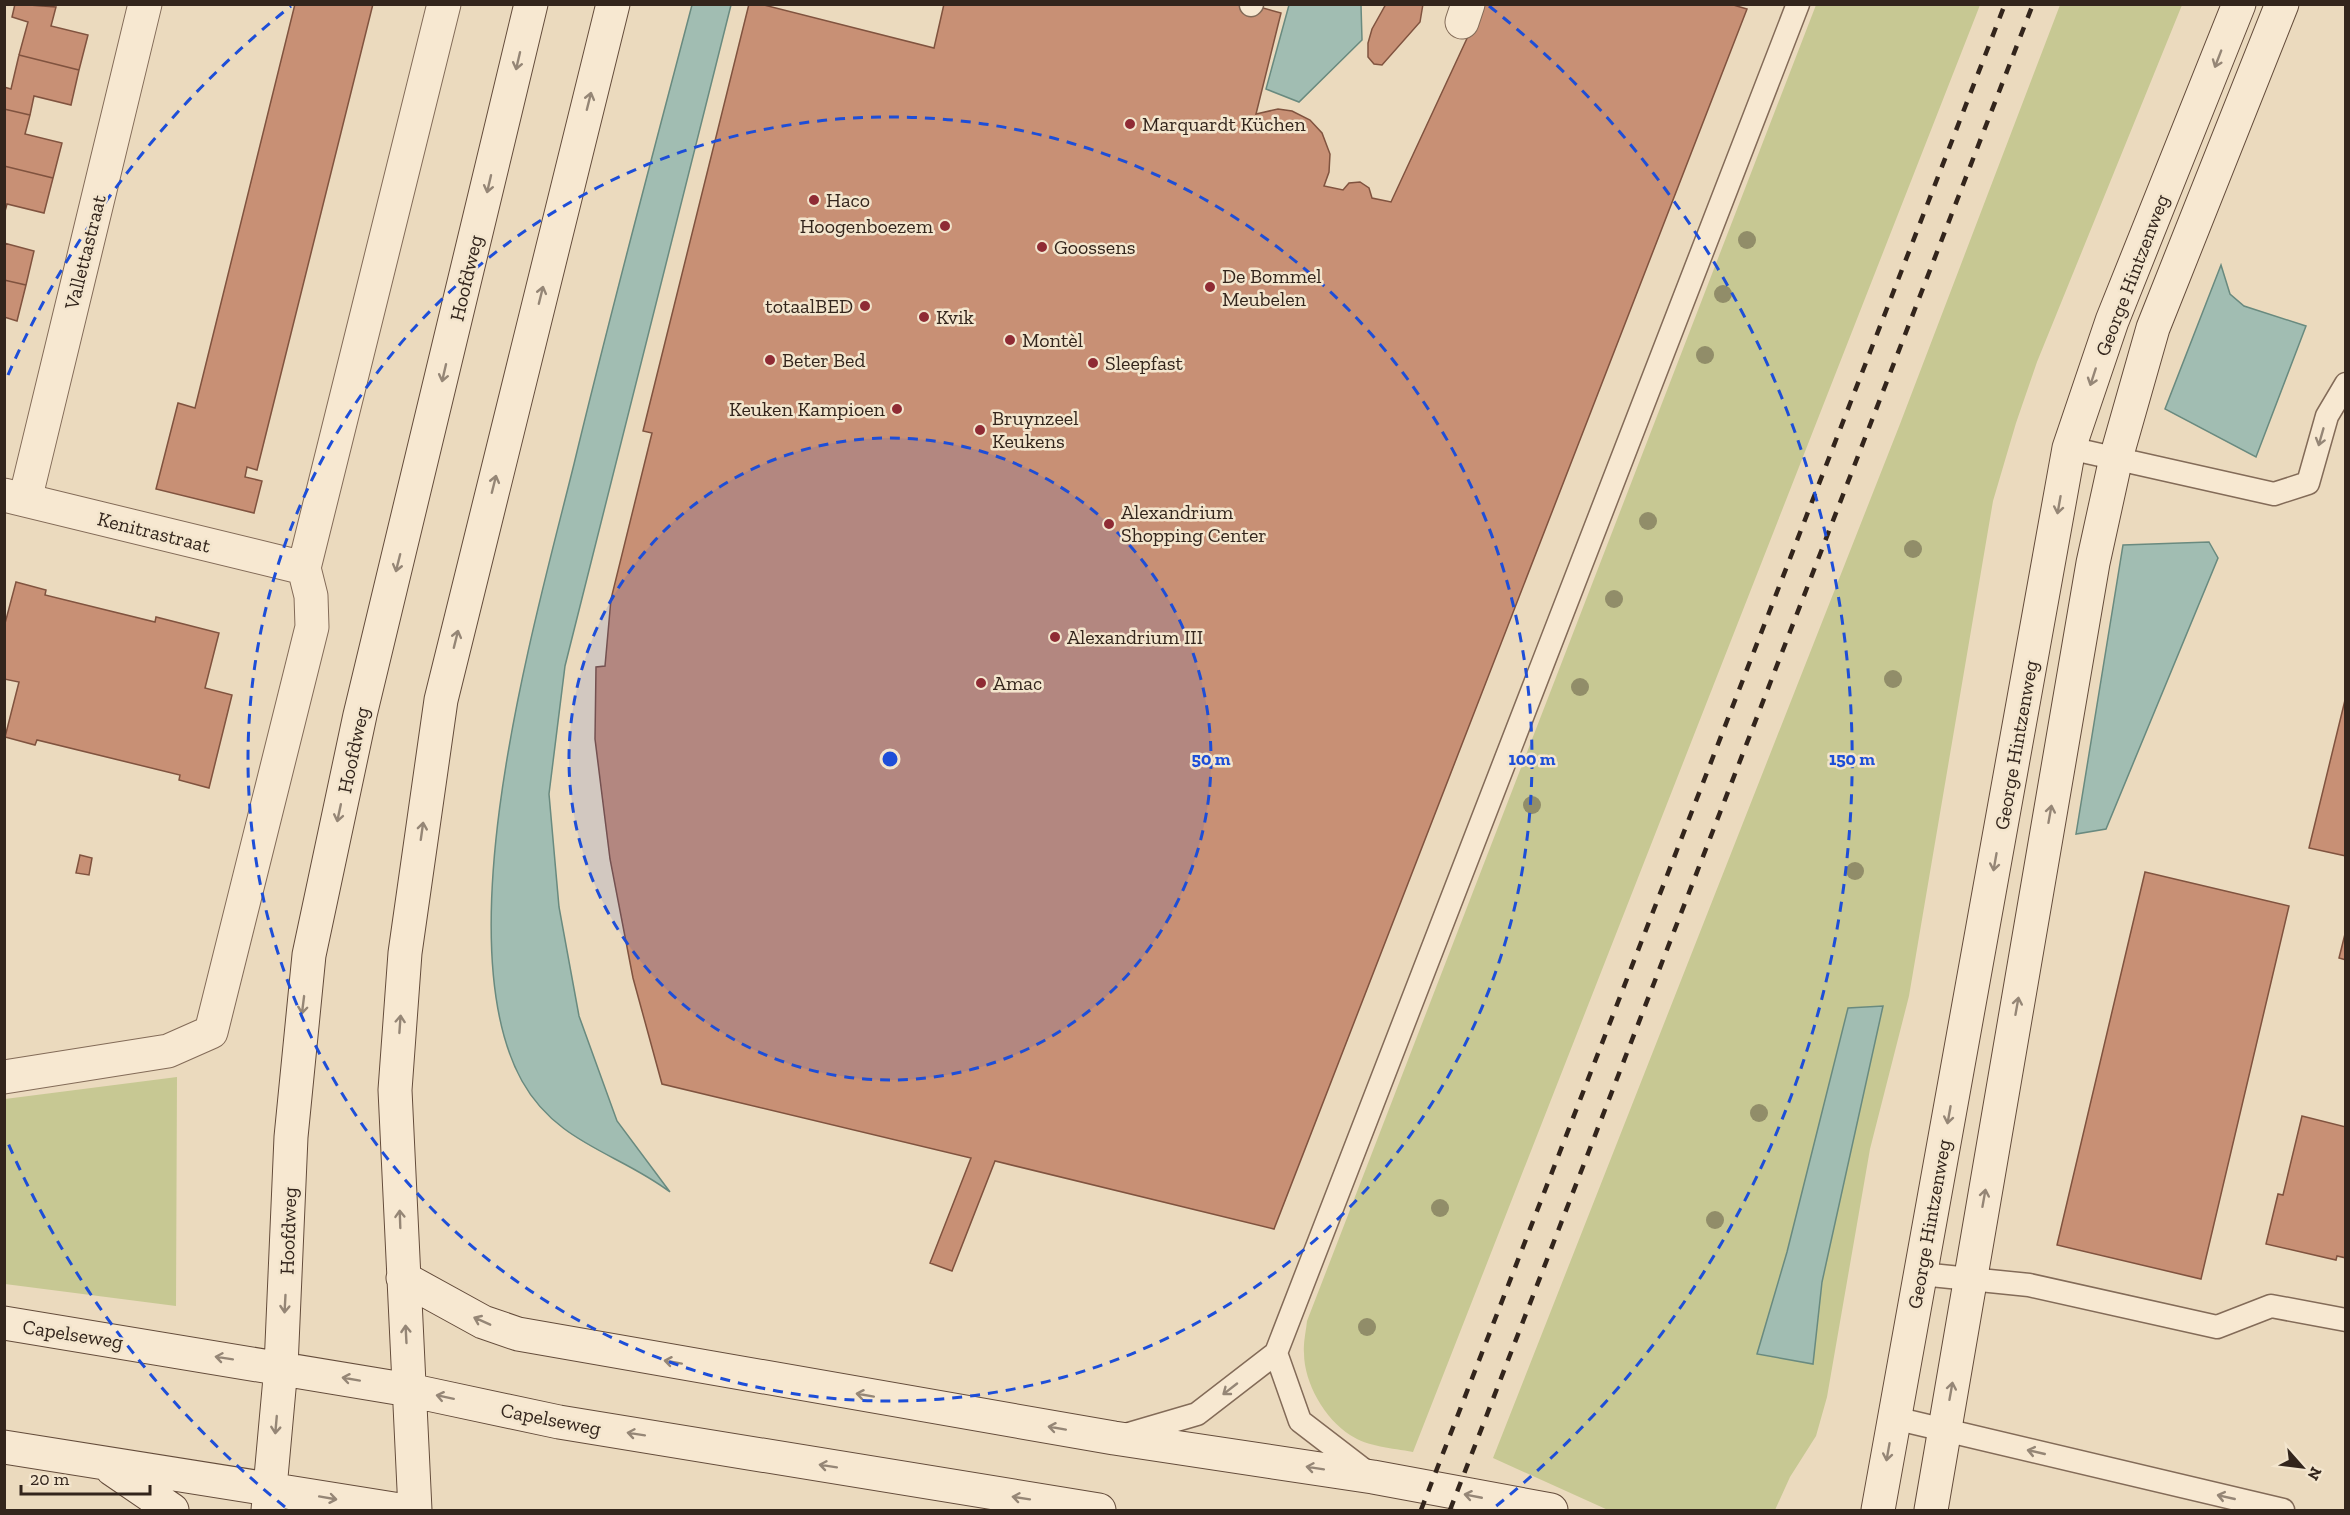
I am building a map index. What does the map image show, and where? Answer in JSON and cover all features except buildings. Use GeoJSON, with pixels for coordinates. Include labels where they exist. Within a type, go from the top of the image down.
{"type":"FeatureCollection","features":[{"type":"Feature","properties":{"kind":"main road","name":"Vallettastraat"},"geometry":{"type":"LineString","coordinates":[[10,498],[145,4]]}},
{"type":"Feature","properties":{"kind":"main road"},"geometry":{"type":"LineString","coordinates":[[4,1077],[168,1051],[211,1032],[312,627],[310,596],[304,568],[444,4]]}},
{"type":"Feature","properties":{"kind":"main road","name":"Hoofdweg"},"geometry":{"type":"LineString","coordinates":[[269,1499],[282,1367],[291,1137],[309,955],[360,715],[531,4]]}},
{"type":"Feature","properties":{"kind":"main road"},"geometry":{"type":"LineString","coordinates":[[415,1510],[396,1079],[405,953],[441,700],[613,4]]}},
{"type":"Feature","properties":{"kind":"main road","name":"George Hintzenweg"},"geometry":{"type":"LineString","coordinates":[[1878,1510],[2070,448],[2112,321],[2239,4]]}},
{"type":"Feature","properties":{"kind":"main road","name":"George Hintzenweg"},"geometry":{"type":"LineString","coordinates":[[1931,1510],[2093,563],[2116,458],[2153,328],[2282,4]]}},
{"type":"Feature","properties":{"kind":"main road","name":"Kenitrastraat"},"geometry":{"type":"LineString","coordinates":[[10,498],[304,568]]}},
{"type":"Feature","properties":{"kind":"main road"},"geometry":{"type":"LineString","coordinates":[[403,1278],[483,1322],[518,1334],[1114,1438],[1373,1477],[1551,1510]]}},
{"type":"Feature","properties":{"kind":"main road","name":"Capelseweg"},"geometry":{"type":"LineString","coordinates":[[4,1323],[282,1367],[408,1390],[559,1422],[1099,1510]]}},
{"type":"Feature","properties":{"kind":"main road"},"geometry":{"type":"LineString","coordinates":[[4,1447],[102,1464],[269,1499],[400,1510]]}},
{"type":"Feature","properties":{"kind":"main road"},"geometry":{"type":"LineString","coordinates":[[102,1464],[172,1510]]}},
{"type":"Feature","properties":{"kind":"lane"},"geometry":{"type":"LineString","coordinates":[[1114,1438],[1197,1414],[1276,1353],[1798,4]]}},
{"type":"Feature","properties":{"kind":"lane"},"geometry":{"type":"LineString","coordinates":[[2070,448],[2274,494],[2308,483],[2327,416],[2346,384]]}},
{"type":"Feature","properties":{"kind":"lane"},"geometry":{"type":"LineString","coordinates":[[1921,1274],[2029,1285],[2217,1327],[2271,1306],[2346,1320]]}},
{"type":"Feature","properties":{"kind":"lane"},"geometry":{"type":"LineString","coordinates":[[1276,1353],[1300,1420],[1373,1477]]}},
{"type":"Feature","properties":{"kind":"lane"},"geometry":{"type":"LineString","coordinates":[[1894,1418],[2283,1510]]}},
{"type":"Feature","properties":{"kind":"green space"},"geometry":{"type":"Polygon","coordinates":[[[1816,5],[1980,5],[1413,1452],[1372,1445],[1350,1435],[1332,1420],[1312,1388],[1305,1364],[1304,1345],[1307,1321],[1816,5]]]}},
{"type":"Feature","properties":{"kind":"green space"},"geometry":{"type":"Polygon","coordinates":[[[2060,5],[2182,5],[2037,362],[1993,501],[1909,996],[1870,1149],[1827,1397],[1816,1436],[1790,1477],[1775,1510],[1608,1510],[1493,1458],[1900,424],[2060,5]]]}},
{"type":"Feature","properties":{"kind":"green space"},"geometry":{"type":"Polygon","coordinates":[[[177,1077],[176,1306],[5,1284],[5,1099],[177,1077]]]}},
{"type":"Feature","properties":{"kind":"shaded area"},"geometry":{"type":"Polygon","coordinates":[[[692,5],[731,5],[565,666],[549,794],[559,907],[579,1016],[617,1121],[670,1192],[571,1134],[536,1102],[522,1081],[500,1020],[491,946],[494,864],[504,777],[520,689],[602,349],[692,5]]]}},
{"type":"Feature","properties":{"kind":"shaded area"},"geometry":{"type":"Polygon","coordinates":[[[1289,5],[1361,5],[1362,40],[1299,102],[1266,89],[1289,5]]]}},
{"type":"Feature","properties":{"kind":"shaded area"},"geometry":{"type":"Polygon","coordinates":[[[2221,265],[2230,294],[2244,306],[2306,326],[2256,457],[2165,409],[2221,265]]]}},
{"type":"Feature","properties":{"kind":"shaded area"},"geometry":{"type":"Polygon","coordinates":[[[2209,542],[2218,558],[2106,829],[2076,834],[2123,545],[2209,542]]]}},
{"type":"Feature","properties":{"kind":"shaded area"},"geometry":{"type":"Polygon","coordinates":[[[1883,1006],[1822,1282],[1813,1364],[1757,1354],[1787,1252],[1848,1008],[1883,1006]]]}},
{"type":"Feature","properties":{"kind":"railway"},"geometry":{"type":"LineString","coordinates":[[1421,1510],[2005,4]]}},
{"type":"Feature","properties":{"kind":"railway"},"geometry":{"type":"LineString","coordinates":[[1450,1510],[2033,4]]}},
{"type":"Feature","properties":{"kind":"place","name":"Marquardt Küchen"},"geometry":{"type":"Point","coordinates":[1130,124]}},
{"type":"Feature","properties":{"kind":"place","name":"Haco"},"geometry":{"type":"Point","coordinates":[814,200]}},
{"type":"Feature","properties":{"kind":"place","name":"Hoogenboezem"},"geometry":{"type":"Point","coordinates":[945,226]}},
{"type":"Feature","properties":{"kind":"place","name":"Goossens"},"geometry":{"type":"Point","coordinates":[1042,247]}},
{"type":"Feature","properties":{"kind":"place","name":"De Bommel Meubelen"},"geometry":{"type":"Point","coordinates":[1210,287]}},
{"type":"Feature","properties":{"kind":"place","name":"totaalBED"},"geometry":{"type":"Point","coordinates":[865,306]}},
{"type":"Feature","properties":{"kind":"place","name":"Kvik"},"geometry":{"type":"Point","coordinates":[924,317]}},
{"type":"Feature","properties":{"kind":"place","name":"Montèl"},"geometry":{"type":"Point","coordinates":[1010,340]}},
{"type":"Feature","properties":{"kind":"place","name":"Beter Bed"},"geometry":{"type":"Point","coordinates":[770,360]}},
{"type":"Feature","properties":{"kind":"place","name":"Sleepfast"},"geometry":{"type":"Point","coordinates":[1093,363]}},
{"type":"Feature","properties":{"kind":"place","name":"Keuken Kampioen"},"geometry":{"type":"Point","coordinates":[897,409]}},
{"type":"Feature","properties":{"kind":"place","name":"Bruynzeel Keukens"},"geometry":{"type":"Point","coordinates":[980,430]}},
{"type":"Feature","properties":{"kind":"place","name":"Alexandrium Shopping Center"},"geometry":{"type":"Point","coordinates":[1109,524]}},
{"type":"Feature","properties":{"kind":"place","name":"Alexandrium III"},"geometry":{"type":"Point","coordinates":[1055,637]}},
{"type":"Feature","properties":{"kind":"place","name":"Amac"},"geometry":{"type":"Point","coordinates":[981,683]}}]}
